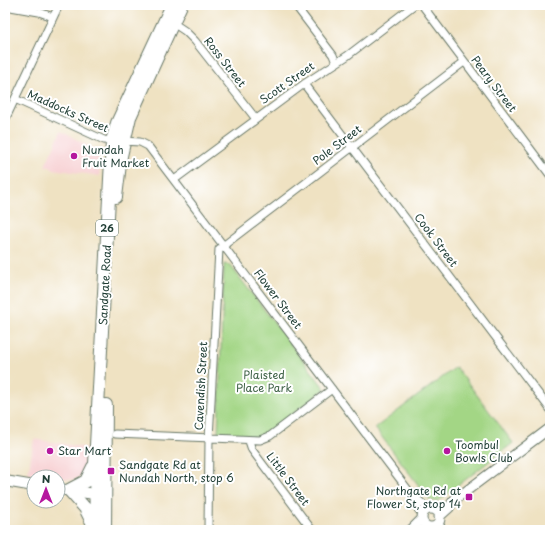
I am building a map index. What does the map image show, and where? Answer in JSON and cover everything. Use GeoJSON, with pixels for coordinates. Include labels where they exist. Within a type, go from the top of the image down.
{"type":"FeatureCollection","features":[{"type":"Feature","properties":{"kind":"highway","name":"Sandgate Road"},"geometry":{"type":"LineString","coordinates":[[99,530],[118,173],[117,123],[172,5]]}},
{"type":"Feature","properties":{"kind":"highway","name":"Sandgate Road"},"geometry":{"type":"LineString","coordinates":[[100,495],[95,464],[118,141],[181,5]]}},
{"type":"Feature","properties":{"kind":"highway"},"geometry":{"type":"LineString","coordinates":[[66,489],[86,481],[95,464]]}},
{"type":"Feature","properties":{"kind":"highway"},"geometry":{"type":"LineString","coordinates":[[66,492],[85,508],[99,530]]}},
{"type":"Feature","properties":{"kind":"main road"},"geometry":{"type":"LineString","coordinates":[[5,481],[26,485]]}},
{"type":"Feature","properties":{"kind":"main road"},"geometry":{"type":"LineString","coordinates":[[66,490],[100,495]]}},
{"type":"Feature","properties":{"kind":"street"},"geometry":{"type":"LineString","coordinates":[[5,120],[7,109],[15,99],[59,5]]}},
{"type":"Feature","properties":{"kind":"street"},"geometry":{"type":"LineString","coordinates":[[295,5],[333,55],[336,63]]}},
{"type":"Feature","properties":{"kind":"street","name":"Scott Street"},"geometry":{"type":"LineString","coordinates":[[174,180],[414,5]]}},
{"type":"Feature","properties":{"kind":"street","name":"Peary Street"},"geometry":{"type":"LineString","coordinates":[[422,5],[550,175]]}},
{"type":"Feature","properties":{"kind":"street"},"geometry":{"type":"LineString","coordinates":[[5,6],[39,12],[54,17]]}},
{"type":"Feature","properties":{"kind":"street","name":"Ross Street"},"geometry":{"type":"LineString","coordinates":[[173,23],[186,31],[196,41],[256,119]]}},
{"type":"Feature","properties":{"kind":"street","name":"Pole Street"},"geometry":{"type":"LineString","coordinates":[[223,245],[464,62]]}},
{"type":"Feature","properties":{"kind":"street","name":"Cook Street"},"geometry":{"type":"LineString","coordinates":[[304,84],[550,409]]}},
{"type":"Feature","properties":{"kind":"street","name":"Maddocks Street"},"geometry":{"type":"LineString","coordinates":[[15,99],[104,140],[118,141]]}},
{"type":"Feature","properties":{"kind":"street","name":"Flower Street"},"geometry":{"type":"LineString","coordinates":[[118,141],[140,142],[146,144],[412,495],[418,509],[431,521]]}},
{"type":"Feature","properties":{"kind":"street","name":"Cavendish Street"},"geometry":{"type":"LineString","coordinates":[[208,530],[209,439],[218,252],[223,245]]}},
{"type":"Feature","properties":{"kind":"street"},"geometry":{"type":"LineString","coordinates":[[115,434],[249,441],[260,440],[266,438],[332,389]]}},
{"type":"Feature","properties":{"kind":"street"},"geometry":{"type":"LineString","coordinates":[[411,530],[431,521],[449,508],[453,501],[550,428]]}},
{"type":"Feature","properties":{"kind":"street","name":"Little Street"},"geometry":{"type":"LineString","coordinates":[[249,441],[252,450],[312,530]]}},
{"type":"Feature","properties":{"kind":"shaded area"},"geometry":{"type":"Polygon","coordinates":[[[61,131],[98,151],[100,176],[52,169],[52,167],[45,166],[61,131]]]}},
{"type":"Feature","properties":{"kind":"shaded area"},"geometry":{"type":"Polygon","coordinates":[[[34,439],[87,448],[82,475],[73,480],[66,479],[66,469],[29,469],[34,439]]]}},
{"type":"Feature","properties":{"kind":"green space","name":"Plaisted Place Park"},"geometry":{"type":"Polygon","coordinates":[[[224,264],[230,265],[325,389],[262,437],[218,435],[224,264]]]}},
{"type":"Feature","properties":{"kind":"green space"},"geometry":{"type":"Polygon","coordinates":[[[456,367],[513,443],[438,501],[433,501],[429,499],[375,428],[456,367]]]}},
{"type":"Feature","properties":{"kind":"place","name":"Nundah Fruit Market"},"geometry":{"type":"Point","coordinates":[74,156]}},
{"type":"Feature","properties":{"kind":"place","name":"Star Mart"},"geometry":{"type":"Point","coordinates":[50,451]}},
{"type":"Feature","properties":{"kind":"place","name":"Toombul Bowls Club"},"geometry":{"type":"Point","coordinates":[447,451]}},
{"type":"Feature","properties":{"kind":"place","name":"Sandgate Rd at Nundah North, stop 6"},"geometry":{"type":"Point","coordinates":[111,471]}},
{"type":"Feature","properties":{"kind":"place","name":"Northgate Rd at Flower St, stop 14"},"geometry":{"type":"Point","coordinates":[469,497]}}]}
